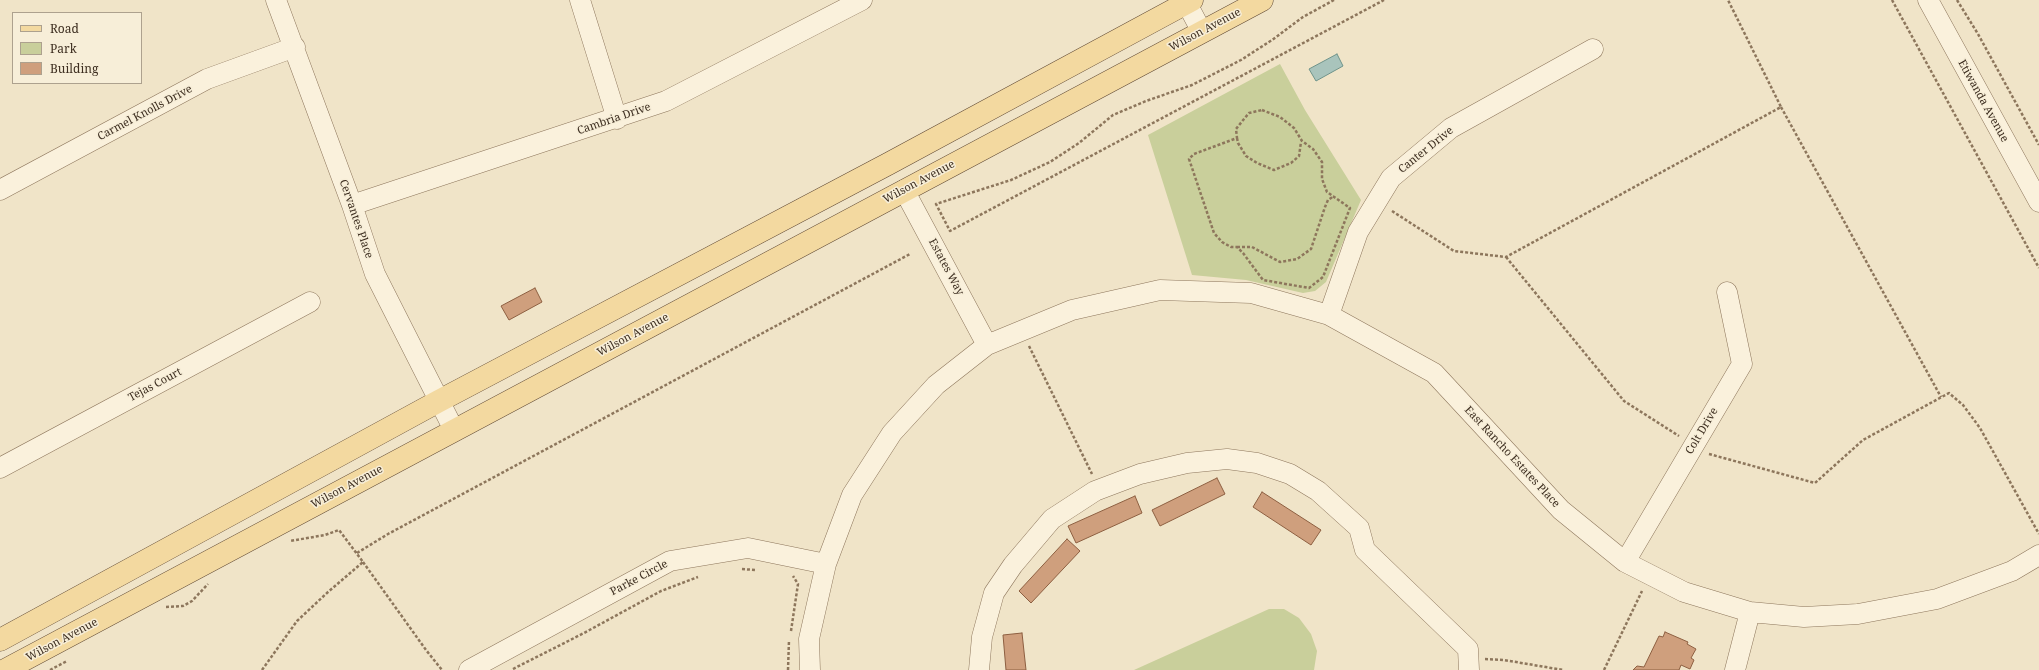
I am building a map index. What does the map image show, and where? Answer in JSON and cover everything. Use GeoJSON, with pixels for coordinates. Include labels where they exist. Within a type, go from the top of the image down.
{"type":"FeatureCollection","features":[{"type":"Feature","properties":{"kind":"main road","name":"Wilson Avenue"},"geometry":{"type":"LineString","coordinates":[[5,670],[1262,0]]}},
{"type":"Feature","properties":{"kind":"main road"},"geometry":{"type":"LineString","coordinates":[[0,640],[439,402],[888,164],[1188,1]]}},
{"type":"Feature","properties":{"kind":"street","name":"Cervantes Place"},"geometry":{"type":"LineString","coordinates":[[276,0],[295,47],[352,205],[375,274],[454,430]]}},
{"type":"Feature","properties":{"kind":"street"},"geometry":{"type":"LineString","coordinates":[[580,0],[617,119]]}},
{"type":"Feature","properties":{"kind":"street","name":"Cambria Drive"},"geometry":{"type":"LineString","coordinates":[[352,205],[617,119],[666,101],[862,0]]}},
{"type":"Feature","properties":{"kind":"street","name":"Etiwanda Avenue"},"geometry":{"type":"LineString","coordinates":[[1928,0],[2039,202]]}},
{"type":"Feature","properties":{"kind":"street"},"geometry":{"type":"LineString","coordinates":[[1188,1],[1202,32]]}},
{"type":"Feature","properties":{"kind":"street","name":"Carmel Knolls Drive"},"geometry":{"type":"LineString","coordinates":[[0,190],[207,80],[295,47]]}},
{"type":"Feature","properties":{"kind":"street","name":"Canter Drive"},"geometry":{"type":"LineString","coordinates":[[1329,315],[1358,232],[1391,178],[1451,128],[1593,49]]}},
{"type":"Feature","properties":{"kind":"street","name":"Estates Way"},"geometry":{"type":"LineString","coordinates":[[904,190],[987,345]]}},
{"type":"Feature","properties":{"kind":"street","name":"East Rancho Estates Place"},"geometry":{"type":"LineString","coordinates":[[810,670],[809,639],[826,564],[852,495],[892,433],[936,385],[987,345],[1072,310],[1160,290],[1251,293],[1329,315],[1434,373],[1561,510],[1625,562],[1684,592],[1750,612],[1804,617],[1858,614],[1937,599],[2012,570],[2039,555]]}},
{"type":"Feature","properties":{"kind":"street","name":"Colt Drive"},"geometry":{"type":"LineString","coordinates":[[1625,562],[1742,364],[1727,292]]}},
{"type":"Feature","properties":{"kind":"street","name":"Tejas Court"},"geometry":{"type":"LineString","coordinates":[[0,468],[310,302]]}},
{"type":"Feature","properties":{"kind":"street"},"geometry":{"type":"LineString","coordinates":[[979,670],[982,637],[994,593],[1013,565],[1052,519],[1099,489],[1140,474],[1187,463],[1227,459],[1257,464],[1290,474],[1318,491],[1358,528],[1365,550],[1468,649],[1469,664]]}},
{"type":"Feature","properties":{"kind":"street","name":"Parke Circle"},"geometry":{"type":"LineString","coordinates":[[469,670],[670,562],[748,548],[826,564]]}},
{"type":"Feature","properties":{"kind":"street"},"geometry":{"type":"LineString","coordinates":[[1735,670],[1750,612]]}},
{"type":"Feature","properties":{"kind":"path"},"geometry":{"type":"LineString","coordinates":[[1334,0],[1302,17],[1272,40],[1241,60],[1192,85],[1146,101],[1113,115],[1079,143],[1050,162],[1011,180],[936,204],[950,231],[1384,0]]}},
{"type":"Feature","properties":{"kind":"path"},"geometry":{"type":"LineString","coordinates":[[1728,0],[1781,107],[1941,397]]}},
{"type":"Feature","properties":{"kind":"path"},"geometry":{"type":"LineString","coordinates":[[1892,0],[2039,268]]}},
{"type":"Feature","properties":{"kind":"path"},"geometry":{"type":"LineString","coordinates":[[1957,0],[1978,34],[2039,145]]}},
{"type":"Feature","properties":{"kind":"path"},"geometry":{"type":"LineString","coordinates":[[1377,201],[1454,251],[1506,257],[1781,107]]}},
{"type":"Feature","properties":{"kind":"path"},"geometry":{"type":"LineString","coordinates":[[1236,247],[1255,266],[1263,280],[1309,288],[1323,277],[1350,208],[1327,192],[1324,186],[1322,162],[1318,154],[1302,142],[1294,128],[1280,116],[1262,110],[1249,113],[1236,129],[1238,143],[1246,156],[1257,163],[1274,170],[1283,168],[1299,156],[1302,142]]}},
{"type":"Feature","properties":{"kind":"path"},"geometry":{"type":"LineString","coordinates":[[1237,138],[1194,154],[1189,160],[1214,233],[1222,242],[1231,247],[1252,247],[1280,262],[1297,259],[1311,249],[1328,200],[1334,196]]}},
{"type":"Feature","properties":{"kind":"path"},"geometry":{"type":"LineString","coordinates":[[357,552],[394,530],[910,254]]}},
{"type":"Feature","properties":{"kind":"path"},"geometry":{"type":"LineString","coordinates":[[1506,257],[1624,401],[1708,454],[1816,483],[1862,440],[1949,393],[1963,404],[1980,428],[2039,534]]}},
{"type":"Feature","properties":{"kind":"path"},"geometry":{"type":"LineString","coordinates":[[1021,331],[1099,489]]}},
{"type":"Feature","properties":{"kind":"path"},"geometry":{"type":"LineString","coordinates":[[288,541],[324,535],[339,530],[357,552],[426,650],[442,670]]}},
{"type":"Feature","properties":{"kind":"path"},"geometry":{"type":"LineString","coordinates":[[262,670],[297,621],[363,562]]}},
{"type":"Feature","properties":{"kind":"path"},"geometry":{"type":"LineString","coordinates":[[735,568],[756,570]]}},
{"type":"Feature","properties":{"kind":"path"},"geometry":{"type":"LineString","coordinates":[[785,574],[793,575],[798,584],[788,649],[788,670]]}},
{"type":"Feature","properties":{"kind":"path"},"geometry":{"type":"LineString","coordinates":[[511,670],[584,633],[661,591],[691,578],[705,575]]}},
{"type":"Feature","properties":{"kind":"path"},"geometry":{"type":"LineString","coordinates":[[1604,670],[1650,575]]}},
{"type":"Feature","properties":{"kind":"path"},"geometry":{"type":"LineString","coordinates":[[158,610],[165,606],[183,606],[192,601],[208,584],[215,580]]}},
{"type":"Feature","properties":{"kind":"path"},"geometry":{"type":"LineString","coordinates":[[50,670],[70,659]]}},
{"type":"Feature","properties":{"kind":"path"},"geometry":{"type":"LineString","coordinates":[[1469,664],[1504,660],[1563,670]]}},
{"type":"Feature","properties":{"kind":"green space"},"geometry":{"type":"Polygon","coordinates":[[[1280,64],[1305,110],[1361,200],[1326,282],[1315,291],[1303,293],[1246,280],[1192,275],[1148,135],[1280,64]]]}},
{"type":"Feature","properties":{"kind":"green space"},"geometry":{"type":"Polygon","coordinates":[[[1269,609],[1284,609],[1299,618],[1311,634],[1317,651],[1314,670],[1134,670],[1269,609]]]}},
{"type":"Feature","properties":{"kind":"water"},"geometry":{"type":"Polygon","coordinates":[[[1337,54],[1343,66],[1316,81],[1309,69],[1337,54]]]}},
{"type":"Feature","properties":{"kind":"building"},"geometry":{"type":"Polygon","coordinates":[[[535,288],[542,302],[509,320],[501,306],[535,288]]]}},
{"type":"Feature","properties":{"kind":"building"},"geometry":{"type":"Polygon","coordinates":[[[1217,478],[1225,494],[1160,526],[1152,510],[1217,478]]]}},
{"type":"Feature","properties":{"kind":"building"},"geometry":{"type":"Polygon","coordinates":[[[1262,492],[1321,530],[1311,545],[1253,507],[1262,492]]]}},
{"type":"Feature","properties":{"kind":"building"},"geometry":{"type":"Polygon","coordinates":[[[1135,496],[1142,513],[1076,543],[1068,526],[1135,496]]]}},
{"type":"Feature","properties":{"kind":"building"},"geometry":{"type":"Polygon","coordinates":[[[1067,539],[1080,551],[1031,603],[1019,591],[1067,539]]]}},
{"type":"Feature","properties":{"kind":"building"},"geometry":{"type":"Polygon","coordinates":[[[1665,632],[1688,642],[1687,644],[1696,649],[1691,658],[1694,660],[1690,669],[1681,665],[1679,670],[1633,670],[1637,666],[1644,667],[1659,636],[1663,637],[1665,632]]]}},
{"type":"Feature","properties":{"kind":"building"},"geometry":{"type":"Polygon","coordinates":[[[1022,633],[1026,670],[1006,670],[1003,635],[1022,633]]]}}]}
